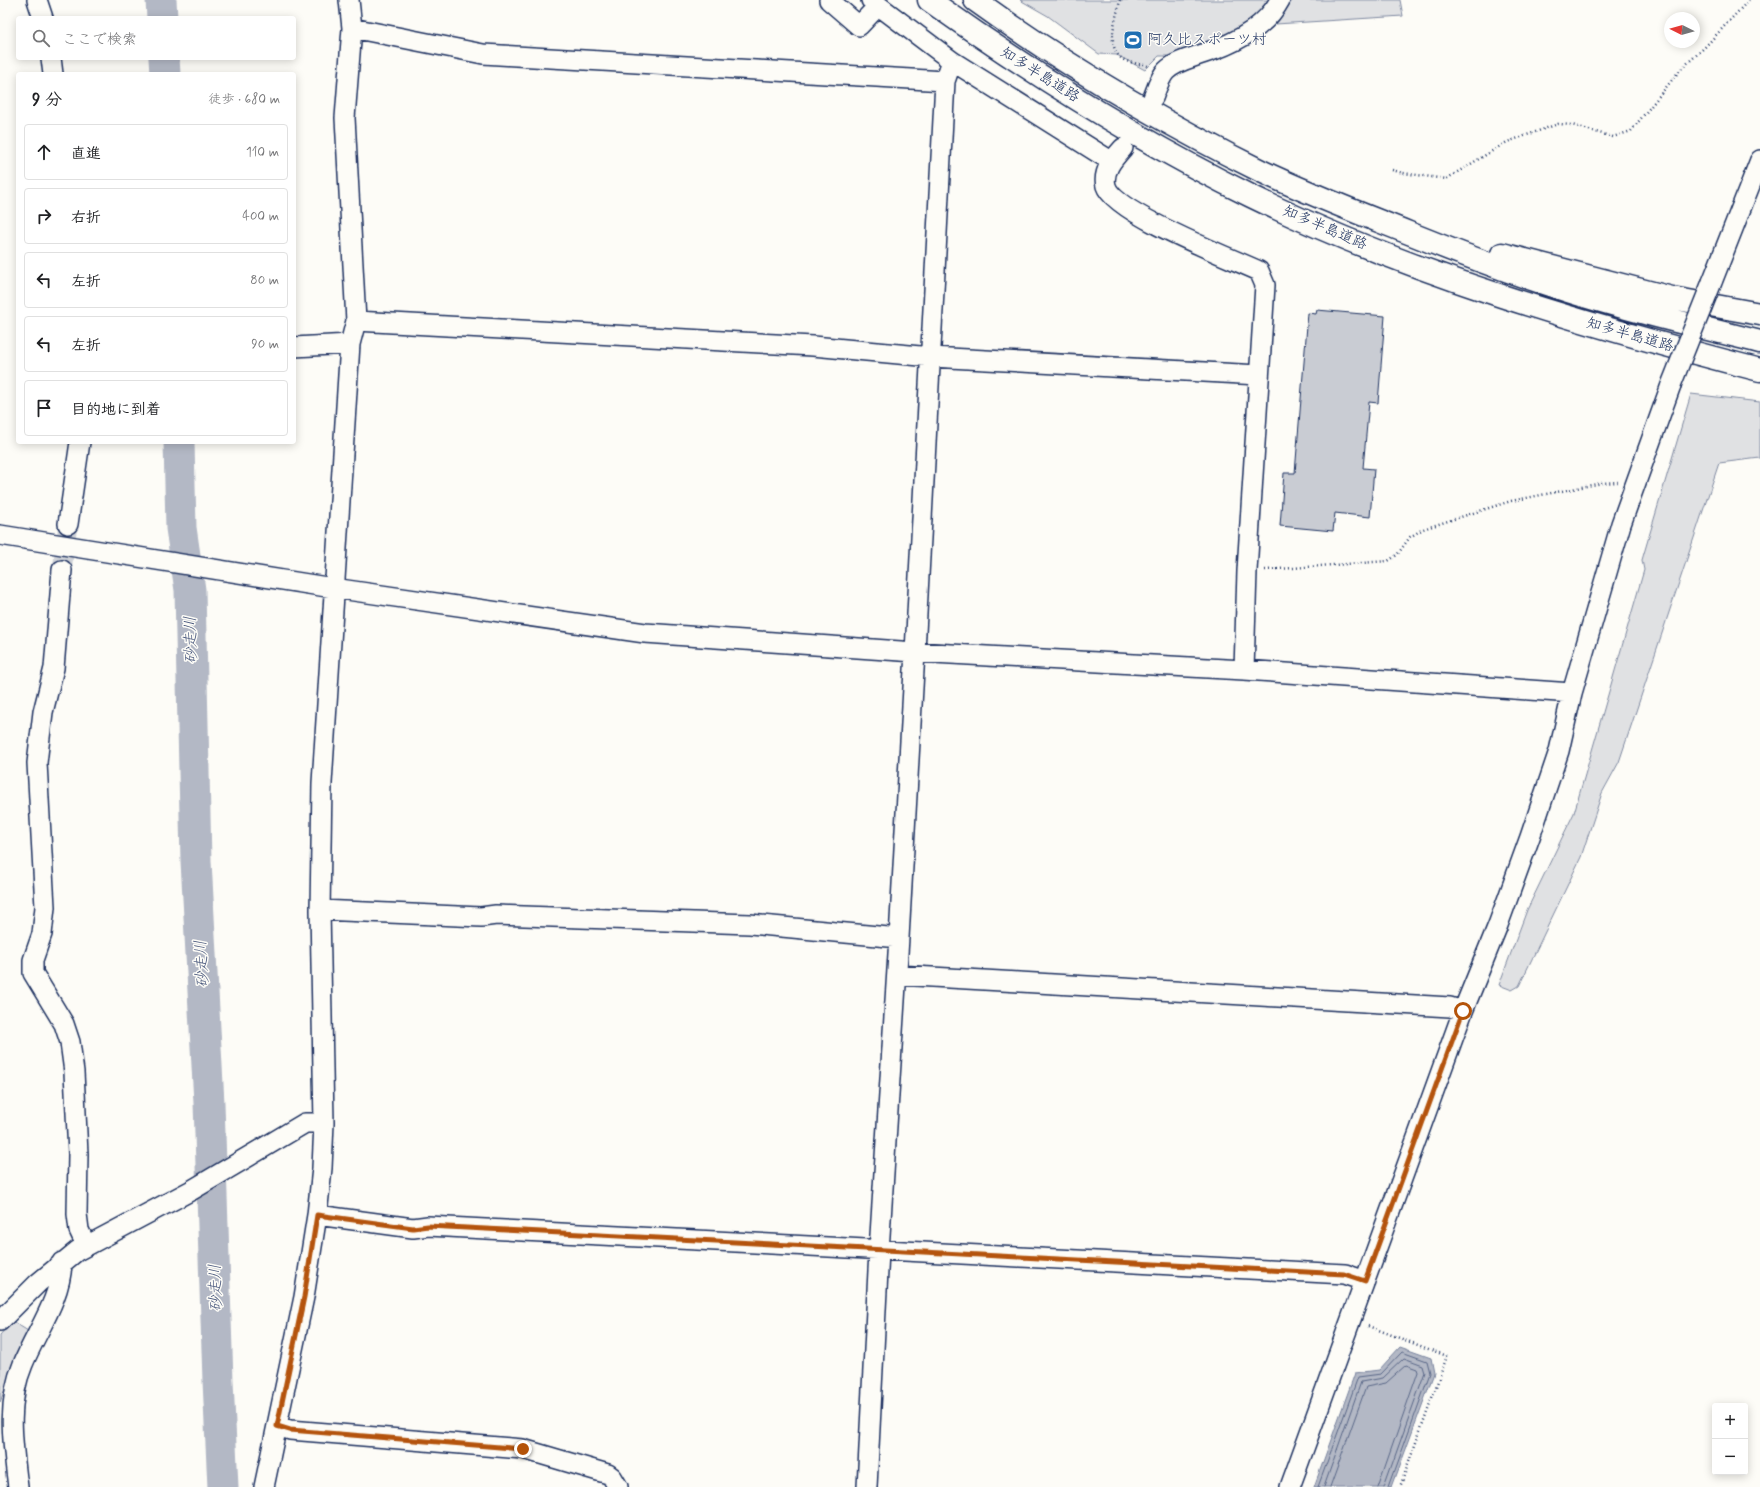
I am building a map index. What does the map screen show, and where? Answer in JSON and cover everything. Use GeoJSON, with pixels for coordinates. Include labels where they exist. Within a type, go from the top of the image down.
{"type":"FeatureCollection","features":[{"type":"Feature","properties":{"kind":"highway","name":"知多半島道路"},"geometry":{"type":"LineString","coordinates":[[929,0],[989,43],[1094,109],[1179,158],[1258,199],[1376,250],[1471,286],[1658,344],[1760,370]]}},
{"type":"Feature","properties":{"kind":"highway","name":"知多半島道路"},"geometry":{"type":"LineString","coordinates":[[975,0],[1002,19],[1106,85],[1192,136],[1277,178],[1327,200],[1474,259],[1568,291],[1668,321],[1760,342]]}},
{"type":"Feature","properties":{"kind":"highway"},"geometry":{"type":"LineString","coordinates":[[1387,224],[1425,229],[1515,258],[1672,298],[1760,314]]}},
{"type":"Feature","properties":{"kind":"street"},"geometry":{"type":"LineString","coordinates":[[37,0],[42,16]]}},
{"type":"Feature","properties":{"kind":"street"},"geometry":{"type":"LineString","coordinates":[[264,1487],[304,1297],[317,1215],[324,1123],[320,910],[322,783],[333,588],[350,344],[356,321],[345,118],[352,28],[349,0]]}},
{"type":"Feature","properties":{"kind":"street"},"geometry":{"type":"LineString","coordinates":[[829,0],[859,26],[875,3],[952,61],[1117,155],[1106,175],[1106,186],[1111,194],[1122,204],[1154,223],[1259,271],[1265,285],[1248,571],[1244,670]]}},
{"type":"Feature","properties":{"kind":"street"},"geometry":{"type":"LineString","coordinates":[[1153,98],[1165,71],[1181,61],[1218,49],[1247,35],[1276,7],[1280,0]]}},
{"type":"Feature","properties":{"kind":"street"},"geometry":{"type":"LineString","coordinates":[[352,28],[483,54],[945,81]]}},
{"type":"Feature","properties":{"kind":"street"},"geometry":{"type":"LineString","coordinates":[[50,60],[53,72]]}},
{"type":"Feature","properties":{"kind":"street"},"geometry":{"type":"LineString","coordinates":[[867,1487],[879,1251],[897,975],[915,652],[945,81],[952,61]]}},
{"type":"Feature","properties":{"kind":"street"},"geometry":{"type":"LineString","coordinates":[[1290,1487],[1463,1011],[1498,925],[1530,837],[1559,750],[1572,693],[1621,524],[1634,486],[1671,385],[1760,160]]}},
{"type":"Feature","properties":{"kind":"street"},"geometry":{"type":"LineString","coordinates":[[356,321],[812,346],[931,357],[1259,375]]}},
{"type":"Feature","properties":{"kind":"street"},"geometry":{"type":"LineString","coordinates":[[296,347],[350,344]]}},
{"type":"Feature","properties":{"kind":"street"},"geometry":{"type":"LineString","coordinates":[[68,524],[80,444]]}},
{"type":"Feature","properties":{"kind":"street"},"geometry":{"type":"LineString","coordinates":[[0,535],[522,617],[645,633],[915,652],[1244,670],[1572,693]]}},
{"type":"Feature","properties":{"kind":"street"},"geometry":{"type":"LineString","coordinates":[[62,570],[54,668],[43,712],[37,763],[45,907],[42,934],[33,960],[33,972],[64,1024],[70,1042],[74,1072],[78,1154],[77,1214],[79,1230],[86,1245]]}},
{"type":"Feature","properties":{"kind":"street"},"geometry":{"type":"LineString","coordinates":[[320,910],[481,917],[504,915],[750,924],[899,938]]}},
{"type":"Feature","properties":{"kind":"street"},"geometry":{"type":"LineString","coordinates":[[897,975],[1450,1007],[1463,1011]]}},
{"type":"Feature","properties":{"kind":"street"},"geometry":{"type":"LineString","coordinates":[[2,1316],[62,1262],[86,1245],[192,1190],[305,1123],[324,1123]]}},
{"type":"Feature","properties":{"kind":"street"},"geometry":{"type":"LineString","coordinates":[[317,1215],[413,1228],[428,1226],[879,1251],[1344,1274],[1365,1281]]}},
{"type":"Feature","properties":{"kind":"street"},"geometry":{"type":"LineString","coordinates":[[18,1487],[12,1437],[14,1396],[23,1364],[54,1300],[62,1278],[62,1262]]}},
{"type":"Feature","properties":{"kind":"street"},"geometry":{"type":"LineString","coordinates":[[277,1426],[290,1430],[523,1449],[608,1474],[612,1477],[618,1487]]}},
{"type":"Feature","properties":{"kind":"path"},"geometry":{"type":"LineString","coordinates":[[1120,0],[1112,39],[1117,52],[1122,59],[1165,71]]}},
{"type":"Feature","properties":{"kind":"path"},"geometry":{"type":"LineString","coordinates":[[1392,170],[1402,173],[1446,179],[1507,142],[1558,124],[1572,126],[1613,137],[1631,131],[1680,70],[1704,48],[1749,0]]}},
{"type":"Feature","properties":{"kind":"path"},"geometry":{"type":"LineString","coordinates":[[1248,571],[1388,561],[1397,555],[1410,537],[1423,529],[1511,501],[1602,483],[1615,482],[1634,486]]}},
{"type":"Feature","properties":{"kind":"path"},"geometry":{"type":"LineString","coordinates":[[1351,1319],[1447,1356],[1400,1487]]}},
{"type":"Feature","properties":{"kind":"shaded area"},"geometry":{"type":"Polygon","coordinates":[[[1020,0],[1400,0],[1403,16],[1260,25],[1174,56],[1159,56],[1145,70],[1117,55],[1099,54],[1048,16],[1020,0]]]}},
{"type":"Feature","properties":{"kind":"shaded area"},"geometry":{"type":"Polygon","coordinates":[[[1691,394],[1760,402],[1760,458],[1719,463],[1619,762],[1602,793],[1581,857],[1519,986],[1512,990],[1499,985],[1527,910],[1574,813],[1644,570],[1642,560],[1691,394]]]}},
{"type":"Feature","properties":{"kind":"shaded area"},"geometry":{"type":"Polygon","coordinates":[[[12,1321],[28,1331],[0,1402],[0,1335],[12,1321]]]}},
{"type":"Feature","properties":{"kind":"water"},"geometry":{"type":"Polygon","coordinates":[[[1400,1347],[1431,1358],[1434,1373],[1392,1487],[1314,1487],[1355,1373],[1379,1370],[1400,1347]]]}},
{"type":"Feature","properties":{"kind":"building"},"geometry":{"type":"Polygon","coordinates":[[[1317,310],[1385,316],[1378,403],[1369,402],[1363,468],[1374,469],[1370,517],[1335,513],[1333,531],[1280,526],[1284,473],[1295,473],[1308,313],[1316,314],[1317,310]]]}},
{"type":"Feature","properties":{"kind":"waterway","name":"砂走川"},"geometry":{"type":"LineString","coordinates":[[161,0],[162,16]]}},
{"type":"Feature","properties":{"kind":"waterway","name":"砂走川"},"geometry":{"type":"LineString","coordinates":[[164,60],[165,72]]}},
{"type":"Feature","properties":{"kind":"waterway","name":"砂走川"},"geometry":{"type":"LineString","coordinates":[[179,444],[181,528],[190,590],[196,861],[209,1103],[223,1487]]}},
{"type":"Feature","properties":{"kind":"tunnel"},"geometry":{"type":"LineString","coordinates":[[62,570],[68,524]]}},
{"type":"Feature","properties":{"kind":"place","name":"阿久比スポーツ村"},"geometry":{"type":"Point","coordinates":[1133,40]}},
{"type":"Feature","properties":{"kind":"route"},"geometry":{"type":"LineString","coordinates":[[523,1449],[290,1430],[277,1426],[304,1297],[317,1215],[413,1228],[428,1226],[879,1251],[1344,1274],[1365,1281],[1463,1011]]}}]}
